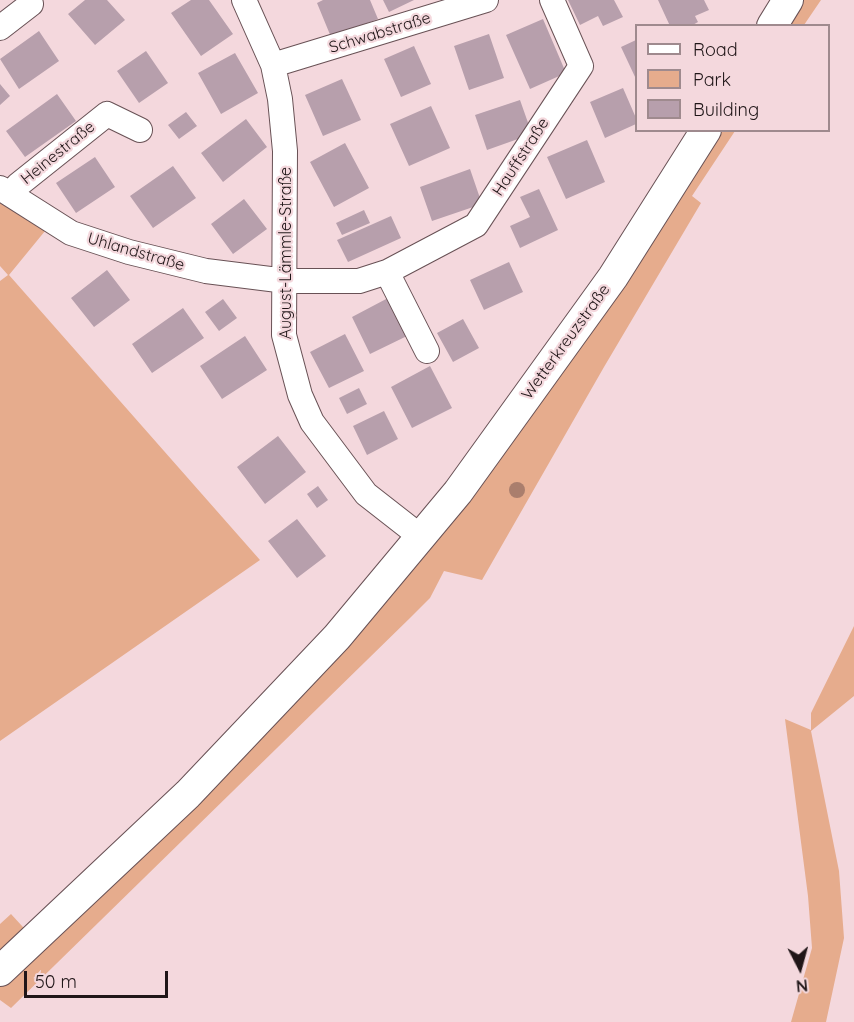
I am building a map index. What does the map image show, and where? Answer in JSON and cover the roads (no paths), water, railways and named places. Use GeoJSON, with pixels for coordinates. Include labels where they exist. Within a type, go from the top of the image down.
{"type":"FeatureCollection","features":[{"type":"Feature","properties":{"kind":"main road"},"geometry":{"type":"LineString","coordinates":[[773,24],[788,0]]}},
{"type":"Feature","properties":{"kind":"main road","name":"Wetterkreuzstraße"},"geometry":{"type":"LineString","coordinates":[[0,971],[188,794],[337,637],[458,492],[613,277],[705,132]]}},
{"type":"Feature","properties":{"kind":"street","name":"August-Lämmle-Straße"},"geometry":{"type":"LineString","coordinates":[[244,0],[273,65],[280,99],[285,151],[284,335],[300,395],[312,422],[366,494],[417,541]]}},
{"type":"Feature","properties":{"kind":"street","name":"Schwabstraße"},"geometry":{"type":"LineString","coordinates":[[273,65],[486,0]]}},
{"type":"Feature","properties":{"kind":"street","name":"Hauffstraße"},"geometry":{"type":"LineString","coordinates":[[286,281],[359,281],[387,272],[476,225],[581,66],[552,0]]}},
{"type":"Feature","properties":{"kind":"street"},"geometry":{"type":"LineString","coordinates":[[0,28],[31,4]]}},
{"type":"Feature","properties":{"kind":"street","name":"Heinestraße"},"geometry":{"type":"LineString","coordinates":[[5,191],[18,184],[107,114],[140,130]]}},
{"type":"Feature","properties":{"kind":"street","name":"Uhlandstraße"},"geometry":{"type":"LineString","coordinates":[[5,191],[71,233],[129,252],[206,271],[286,281]]}},
{"type":"Feature","properties":{"kind":"street"},"geometry":{"type":"LineString","coordinates":[[387,272],[427,351]]}}]}
